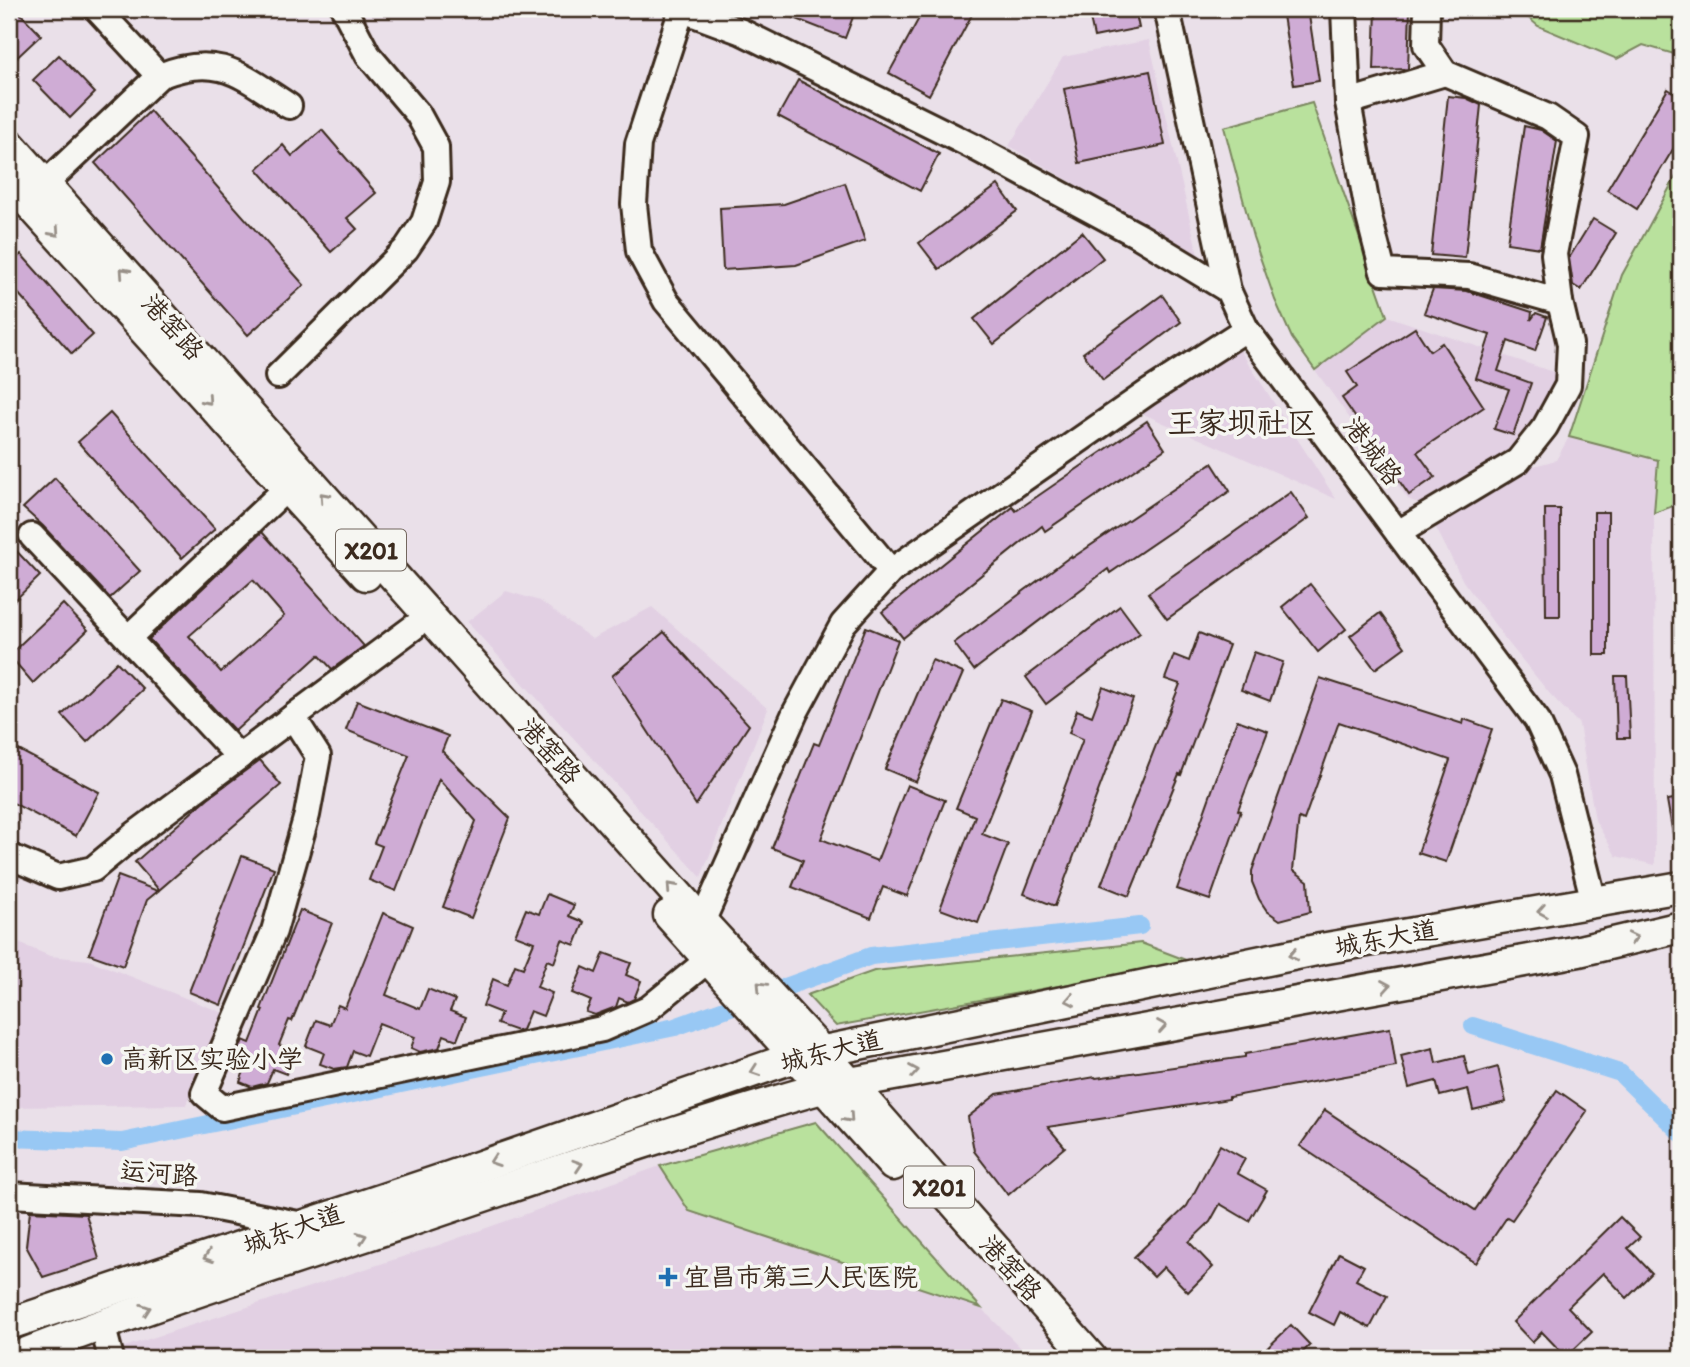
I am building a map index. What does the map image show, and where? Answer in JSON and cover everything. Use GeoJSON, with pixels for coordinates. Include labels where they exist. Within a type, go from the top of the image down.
{"type":"FeatureCollection","features":[{"type":"Feature","properties":{"kind":"main road","name":"港窑路"},"geometry":{"type":"LineString","coordinates":[[9,144],[702,922],[720,963]]}},
{"type":"Feature","properties":{"kind":"main road","name":"港窑路"},"geometry":{"type":"LineString","coordinates":[[9,181],[720,963],[780,1023],[1069,1358]]}},
{"type":"Feature","properties":{"kind":"main road","name":"城东大道"},"geometry":{"type":"LineString","coordinates":[[9,1324],[807,1054],[1321,950],[1681,887]]}},
{"type":"Feature","properties":{"kind":"main road","name":"城东大道"},"geometry":{"type":"LineString","coordinates":[[14,1358],[102,1324],[727,1115],[834,1085],[1579,951],[1681,927]]}},
{"type":"Feature","properties":{"kind":"main road","name":"港窑路"},"geometry":{"type":"LineString","coordinates":[[834,1085],[1091,1358]]}},
{"type":"Feature","properties":{"kind":"street"},"geometry":{"type":"LineString","coordinates":[[97,9],[159,76]]}},
{"type":"Feature","properties":{"kind":"street"},"geometry":{"type":"LineString","coordinates":[[278,376],[405,249],[424,222],[437,182],[436,147],[418,114],[368,55],[344,9]]}},
{"type":"Feature","properties":{"kind":"street"},"geometry":{"type":"LineString","coordinates":[[891,571],[666,301],[639,251],[634,204],[638,144],[681,9],[742,32],[972,146],[1139,236],[1228,290]]}},
{"type":"Feature","properties":{"kind":"street","name":"港城路"},"geometry":{"type":"LineString","coordinates":[[1167,9],[1228,290],[1246,329],[1537,720],[1562,775],[1594,902]]}},
{"type":"Feature","properties":{"kind":"street"},"geometry":{"type":"LineString","coordinates":[[1344,9],[1349,102],[1369,217],[1383,272],[1469,276],[1560,302]]}},
{"type":"Feature","properties":{"kind":"street"},"geometry":{"type":"LineString","coordinates":[[1398,533],[1518,461],[1545,427],[1568,385],[1570,344],[1560,302],[1554,254],[1577,136],[1548,117],[1445,73],[1426,45],[1427,9]]}},
{"type":"Feature","properties":{"kind":"street"},"geometry":{"type":"LineString","coordinates":[[45,184],[159,76],[182,67],[209,65],[236,72],[289,106]]}},
{"type":"Feature","properties":{"kind":"street"},"geometry":{"type":"LineString","coordinates":[[1349,102],[1445,73]]}},
{"type":"Feature","properties":{"kind":"street"},"geometry":{"type":"LineString","coordinates":[[702,922],[801,702],[843,624],[891,571],[1147,393],[1246,329]]}},
{"type":"Feature","properties":{"kind":"street"},"geometry":{"type":"LineString","coordinates":[[128,638],[287,488]]}},
{"type":"Feature","properties":{"kind":"street"},"geometry":{"type":"LineString","coordinates":[[32,536],[239,757]]}},
{"type":"Feature","properties":{"kind":"street"},"geometry":{"type":"LineString","coordinates":[[9,856],[58,877],[93,869],[134,835],[414,627]]}},
{"type":"Feature","properties":{"kind":"street"},"geometry":{"type":"LineString","coordinates":[[293,717],[317,756],[307,815],[274,931],[205,1093],[222,1108],[602,1029],[648,1009],[720,963]]}},
{"type":"Feature","properties":{"kind":"street","name":"运河路"},"geometry":{"type":"LineString","coordinates":[[9,1195],[201,1205],[303,1225]]}},
{"type":"Feature","properties":{"kind":"street"},"geometry":{"type":"LineString","coordinates":[[102,1324],[111,1358]]}},
{"type":"Feature","properties":{"kind":"shaded area"},"geometry":{"type":"Polygon","coordinates":[[[1149,40],[1198,255],[1009,146],[1063,57],[1149,40]]]}},
{"type":"Feature","properties":{"kind":"shaded area"},"geometry":{"type":"Polygon","coordinates":[[[1387,316],[1565,376],[1511,456],[1425,506],[1408,499],[1315,370],[1387,316]]]}},
{"type":"Feature","properties":{"kind":"shaded area","name":"王家坝社区"},"geometry":{"type":"Polygon","coordinates":[[[1238,347],[1336,499],[1141,413],[1238,347]]]}},
{"type":"Feature","properties":{"kind":"shaded area"},"geometry":{"type":"Polygon","coordinates":[[[1569,437],[1658,460],[1654,513],[1655,865],[1616,856],[1595,820],[1579,724],[1550,694],[1506,640],[1463,581],[1432,520],[1516,471],[1556,460],[1569,437]]]}},
{"type":"Feature","properties":{"kind":"shaded area"},"geometry":{"type":"Polygon","coordinates":[[[506,591],[540,601],[592,639],[652,607],[768,709],[701,877],[467,622],[506,591]]]}},
{"type":"Feature","properties":{"kind":"shaded area","name":"高新区实验小学"},"geometry":{"type":"Polygon","coordinates":[[[9,939],[50,956],[89,960],[226,1014],[186,1105],[9,1107],[9,939]]]}},
{"type":"Feature","properties":{"kind":"shaded area","name":"宜昌市第三人民医院"},"geometry":{"type":"Polygon","coordinates":[[[660,1166],[689,1211],[981,1308],[1023,1350],[1013,1358],[90,1358],[436,1246],[660,1166]]]}},
{"type":"Feature","properties":{"kind":"green space"},"geometry":{"type":"Polygon","coordinates":[[[1518,9],[1681,9],[1681,56],[1643,45],[1617,59],[1538,26],[1518,9]]]}},
{"type":"Feature","properties":{"kind":"green space"},"geometry":{"type":"Polygon","coordinates":[[[1312,103],[1387,316],[1315,370],[1292,338],[1275,300],[1253,237],[1224,127],[1312,103]]]}},
{"type":"Feature","properties":{"kind":"green space"},"geometry":{"type":"Polygon","coordinates":[[[1681,167],[1681,503],[1654,513],[1658,460],[1569,437],[1622,275],[1681,167]]]}},
{"type":"Feature","properties":{"kind":"green space"},"geometry":{"type":"Polygon","coordinates":[[[1141,943],[1191,962],[836,1026],[807,995],[874,971],[1141,943]]]}},
{"type":"Feature","properties":{"kind":"green space"},"geometry":{"type":"Polygon","coordinates":[[[816,1122],[981,1308],[689,1211],[660,1166],[816,1122]]]}},
{"type":"Feature","properties":{"kind":"building"},"geometry":{"type":"Polygon","coordinates":[[[9,9],[16,9],[41,35],[9,65],[9,9]]]}},
{"type":"Feature","properties":{"kind":"building"},"geometry":{"type":"Polygon","coordinates":[[[771,9],[856,9],[845,38],[771,9]]]}},
{"type":"Feature","properties":{"kind":"building"},"geometry":{"type":"Polygon","coordinates":[[[924,9],[975,9],[929,95],[889,73],[924,9]]]}},
{"type":"Feature","properties":{"kind":"building"},"geometry":{"type":"Polygon","coordinates":[[[1088,9],[1135,9],[1139,28],[1094,37],[1088,9]]]}},
{"type":"Feature","properties":{"kind":"building"},"geometry":{"type":"Polygon","coordinates":[[[1282,9],[1308,9],[1319,81],[1294,85],[1282,9]]]}},
{"type":"Feature","properties":{"kind":"building"},"geometry":{"type":"Polygon","coordinates":[[[1376,9],[1410,9],[1408,69],[1374,70],[1376,9]]]}},
{"type":"Feature","properties":{"kind":"building"},"geometry":{"type":"Polygon","coordinates":[[[59,55],[95,93],[70,118],[33,80],[59,55]]]}},
{"type":"Feature","properties":{"kind":"building"},"geometry":{"type":"Polygon","coordinates":[[[1150,71],[1165,145],[1079,163],[1064,89],[1150,71]]]}},
{"type":"Feature","properties":{"kind":"building"},"geometry":{"type":"Polygon","coordinates":[[[798,80],[939,154],[920,191],[778,116],[798,80]]]}},
{"type":"Feature","properties":{"kind":"building"},"geometry":{"type":"Polygon","coordinates":[[[1668,89],[1681,97],[1681,136],[1637,209],[1607,190],[1668,89]]]}},
{"type":"Feature","properties":{"kind":"building"},"geometry":{"type":"Polygon","coordinates":[[[1448,96],[1466,98],[1481,105],[1465,258],[1431,255],[1448,96]]]}},
{"type":"Feature","properties":{"kind":"building"},"geometry":{"type":"Polygon","coordinates":[[[150,111],[304,285],[248,335],[95,163],[150,111]]]}},
{"type":"Feature","properties":{"kind":"building"},"geometry":{"type":"Polygon","coordinates":[[[1524,126],[1541,130],[1557,141],[1540,248],[1507,243],[1524,126]]]}},
{"type":"Feature","properties":{"kind":"building"},"geometry":{"type":"Polygon","coordinates":[[[322,130],[376,193],[347,218],[357,229],[331,252],[257,169],[283,145],[292,156],[322,130]]]}},
{"type":"Feature","properties":{"kind":"building"},"geometry":{"type":"Polygon","coordinates":[[[845,183],[865,241],[796,265],[723,270],[720,208],[784,204],[845,183]]]}},
{"type":"Feature","properties":{"kind":"building"},"geometry":{"type":"Polygon","coordinates":[[[998,185],[1017,211],[939,269],[919,243],[998,185]]]}},
{"type":"Feature","properties":{"kind":"building"},"geometry":{"type":"Polygon","coordinates":[[[1593,219],[1616,233],[1581,290],[1573,285],[1569,258],[1593,219]]]}},
{"type":"Feature","properties":{"kind":"building"},"geometry":{"type":"Polygon","coordinates":[[[1082,232],[1103,258],[994,344],[974,319],[1082,232]]]}},
{"type":"Feature","properties":{"kind":"building"},"geometry":{"type":"Polygon","coordinates":[[[21,254],[93,335],[72,354],[9,283],[9,266],[21,254]]]}},
{"type":"Feature","properties":{"kind":"building"},"geometry":{"type":"Polygon","coordinates":[[[1433,289],[1467,291],[1532,312],[1531,320],[1536,313],[1547,317],[1535,351],[1508,341],[1498,371],[1531,383],[1513,435],[1494,429],[1509,389],[1476,378],[1490,335],[1424,313],[1433,289]]]}},
{"type":"Feature","properties":{"kind":"building"},"geometry":{"type":"Polygon","coordinates":[[[1162,295],[1181,322],[1103,380],[1083,353],[1162,295]]]}},
{"type":"Feature","properties":{"kind":"building"},"geometry":{"type":"Polygon","coordinates":[[[1415,328],[1430,351],[1442,343],[1484,407],[1417,452],[1435,477],[1409,495],[1342,398],[1357,387],[1347,372],[1415,328]]]}},
{"type":"Feature","properties":{"kind":"building"},"geometry":{"type":"Polygon","coordinates":[[[110,413],[215,529],[182,558],[78,442],[110,413]]]}},
{"type":"Feature","properties":{"kind":"building"},"geometry":{"type":"Polygon","coordinates":[[[1147,421],[1165,449],[1045,531],[1042,526],[903,638],[882,612],[1013,507],[1016,511],[1147,421]]]}},
{"type":"Feature","properties":{"kind":"building"},"geometry":{"type":"Polygon","coordinates":[[[1212,463],[1230,491],[1110,573],[1108,569],[974,670],[954,643],[1071,556],[1072,558],[1212,463]]]}},
{"type":"Feature","properties":{"kind":"building"},"geometry":{"type":"Polygon","coordinates":[[[55,478],[140,571],[110,598],[23,508],[55,478]]]}},
{"type":"Feature","properties":{"kind":"building"},"geometry":{"type":"Polygon","coordinates":[[[1291,492],[1309,518],[1167,619],[1148,593],[1291,492]]]}},
{"type":"Feature","properties":{"kind":"building"},"geometry":{"type":"Polygon","coordinates":[[[1545,509],[1560,509],[1560,616],[1546,616],[1545,509]]]}},
{"type":"Feature","properties":{"kind":"building"},"geometry":{"type":"Polygon","coordinates":[[[1594,512],[1608,512],[1608,655],[1594,655],[1594,512]]]}},
{"type":"Feature","properties":{"kind":"building"},"geometry":{"type":"Polygon","coordinates":[[[262,532],[364,646],[332,669],[319,655],[235,731],[149,639],[262,532]],[[253,580],[189,636],[221,672],[284,616],[253,580]]]}},
{"type":"Feature","properties":{"kind":"building"},"geometry":{"type":"Polygon","coordinates":[[[9,543],[40,576],[9,606],[9,543]]]}},
{"type":"Feature","properties":{"kind":"building"},"geometry":{"type":"Polygon","coordinates":[[[1310,584],[1346,629],[1318,652],[1282,607],[1310,584]]]}},
{"type":"Feature","properties":{"kind":"building"},"geometry":{"type":"Polygon","coordinates":[[[63,604],[88,630],[33,683],[9,655],[63,604]]]}},
{"type":"Feature","properties":{"kind":"building"},"geometry":{"type":"Polygon","coordinates":[[[1120,606],[1140,633],[1046,704],[1026,677],[1120,606]]]}},
{"type":"Feature","properties":{"kind":"building"},"geometry":{"type":"Polygon","coordinates":[[[1380,613],[1405,647],[1375,669],[1350,636],[1380,613]]]}},
{"type":"Feature","properties":{"kind":"building"},"geometry":{"type":"Polygon","coordinates":[[[866,627],[898,640],[821,839],[877,861],[907,785],[945,800],[907,896],[883,887],[871,918],[792,887],[803,860],[772,848],[814,743],[819,745],[866,627]]]}},
{"type":"Feature","properties":{"kind":"building"},"geometry":{"type":"Polygon","coordinates":[[[664,632],[749,725],[696,805],[612,676],[664,632]]]}},
{"type":"Feature","properties":{"kind":"building"},"geometry":{"type":"Polygon","coordinates":[[[1199,633],[1229,645],[1181,775],[1179,774],[1129,896],[1101,885],[1180,684],[1165,679],[1174,655],[1189,661],[1199,633]]]}},
{"type":"Feature","properties":{"kind":"building"},"geometry":{"type":"Polygon","coordinates":[[[1254,652],[1283,662],[1270,701],[1241,690],[1254,652]]]}},
{"type":"Feature","properties":{"kind":"building"},"geometry":{"type":"Polygon","coordinates":[[[932,660],[963,673],[916,782],[885,769],[932,660]]]}},
{"type":"Feature","properties":{"kind":"building"},"geometry":{"type":"Polygon","coordinates":[[[117,662],[143,689],[87,742],[62,715],[117,662]]]}},
{"type":"Feature","properties":{"kind":"building"},"geometry":{"type":"Polygon","coordinates":[[[1615,676],[1627,676],[1630,738],[1617,738],[1615,676]]]}},
{"type":"Feature","properties":{"kind":"building"},"geometry":{"type":"Polygon","coordinates":[[[1320,678],[1463,724],[1464,719],[1492,729],[1446,862],[1418,853],[1450,760],[1339,722],[1304,820],[1299,818],[1293,870],[1308,881],[1310,912],[1280,920],[1267,911],[1259,899],[1252,882],[1252,871],[1320,678]]]}},
{"type":"Feature","properties":{"kind":"building"},"geometry":{"type":"Polygon","coordinates":[[[1103,687],[1133,699],[1055,906],[1024,894],[1083,739],[1069,733],[1077,710],[1092,716],[1103,687]]]}},
{"type":"Feature","properties":{"kind":"building"},"geometry":{"type":"Polygon","coordinates":[[[1001,699],[1032,711],[982,834],[1008,844],[978,923],[940,909],[975,816],[956,808],[1001,699]]]}},
{"type":"Feature","properties":{"kind":"building"},"geometry":{"type":"Polygon","coordinates":[[[357,701],[448,736],[442,751],[510,818],[471,918],[443,907],[476,821],[439,779],[396,891],[369,880],[382,846],[374,843],[409,755],[346,730],[357,701]]]}},
{"type":"Feature","properties":{"kind":"building"},"geometry":{"type":"Polygon","coordinates":[[[1237,720],[1268,731],[1238,810],[1241,811],[1210,900],[1177,889],[1237,720]]]}},
{"type":"Feature","properties":{"kind":"building"},"geometry":{"type":"Polygon","coordinates":[[[9,745],[99,792],[76,836],[9,801],[9,745]]]}},
{"type":"Feature","properties":{"kind":"building"},"geometry":{"type":"Polygon","coordinates":[[[260,760],[281,785],[159,890],[135,862],[208,798],[260,760]]]}},
{"type":"Feature","properties":{"kind":"building"},"geometry":{"type":"Polygon","coordinates":[[[1681,798],[1681,839],[1674,840],[1667,800],[1681,798]]]}},
{"type":"Feature","properties":{"kind":"building"},"geometry":{"type":"Polygon","coordinates":[[[242,856],[274,868],[221,1005],[189,992],[242,856]]]}},
{"type":"Feature","properties":{"kind":"building"},"geometry":{"type":"Polygon","coordinates":[[[118,876],[158,891],[147,900],[123,966],[89,954],[118,876]]]}},
{"type":"Feature","properties":{"kind":"building"},"geometry":{"type":"Polygon","coordinates":[[[547,894],[574,905],[569,916],[584,922],[575,945],[562,940],[554,963],[547,960],[537,987],[552,993],[543,1016],[530,1011],[522,1030],[517,1031],[497,1024],[501,1013],[483,1006],[493,979],[507,985],[515,965],[523,968],[534,942],[515,935],[526,909],[539,914],[547,894]]]}},
{"type":"Feature","properties":{"kind":"building"},"geometry":{"type":"Polygon","coordinates":[[[300,910],[332,923],[292,1021],[289,1020],[279,1045],[295,1051],[286,1074],[273,1069],[267,1083],[252,1087],[240,1082],[244,1071],[232,1066],[243,1040],[250,1043],[300,910]]]}},
{"type":"Feature","properties":{"kind":"building"},"geometry":{"type":"Polygon","coordinates":[[[383,913],[413,926],[386,995],[420,1009],[428,989],[455,1000],[450,1011],[466,1017],[457,1040],[444,1035],[439,1048],[420,1052],[411,1048],[415,1037],[379,1023],[366,1056],[353,1051],[347,1067],[334,1069],[320,1064],[324,1053],[306,1046],[316,1020],[330,1025],[338,1005],[345,1008],[383,913]]]}},
{"type":"Feature","properties":{"kind":"building"},"geometry":{"type":"Polygon","coordinates":[[[604,953],[631,963],[626,975],[641,981],[634,999],[628,1002],[619,998],[616,1007],[595,1015],[586,1012],[591,1001],[572,993],[583,967],[596,973],[604,953]]]}},
{"type":"Feature","properties":{"kind":"building"},"geometry":{"type":"Polygon","coordinates":[[[1390,1028],[1396,1067],[1229,1099],[1048,1127],[1065,1147],[1008,1195],[974,1151],[968,1117],[997,1094],[1095,1077],[1245,1057],[1245,1054],[1390,1028]]]}},
{"type":"Feature","properties":{"kind":"building"},"geometry":{"type":"Polygon","coordinates":[[[1433,1048],[1436,1063],[1464,1056],[1469,1075],[1498,1067],[1506,1102],[1473,1110],[1468,1089],[1440,1096],[1436,1081],[1409,1088],[1401,1056],[1433,1048]]]}},
{"type":"Feature","properties":{"kind":"building"},"geometry":{"type":"Polygon","coordinates":[[[1557,1090],[1587,1111],[1512,1220],[1507,1217],[1476,1263],[1300,1146],[1325,1110],[1475,1210],[1557,1090]]]}},
{"type":"Feature","properties":{"kind":"building"},"geometry":{"type":"Polygon","coordinates":[[[1220,1145],[1245,1159],[1237,1173],[1267,1190],[1249,1221],[1220,1204],[1210,1222],[1189,1242],[1213,1267],[1188,1292],[1164,1267],[1154,1277],[1134,1257],[1187,1206],[1220,1145]]]}},
{"type":"Feature","properties":{"kind":"building"},"geometry":{"type":"Polygon","coordinates":[[[30,1211],[86,1214],[99,1259],[43,1277],[26,1246],[30,1211]]]}},
{"type":"Feature","properties":{"kind":"building"},"geometry":{"type":"Polygon","coordinates":[[[1620,1217],[1640,1237],[1628,1248],[1652,1273],[1627,1298],[1603,1273],[1568,1307],[1592,1332],[1566,1357],[1542,1332],[1532,1342],[1513,1322],[1620,1217]]]}},
{"type":"Feature","properties":{"kind":"building"},"geometry":{"type":"Polygon","coordinates":[[[1339,1253],[1364,1266],[1356,1280],[1387,1296],[1370,1328],[1340,1312],[1334,1325],[1309,1312],[1339,1253]]]}},
{"type":"Feature","properties":{"kind":"building"},"geometry":{"type":"Polygon","coordinates":[[[1291,1325],[1310,1345],[1297,1358],[1257,1358],[1291,1325]]]}},
{"type":"Feature","properties":{"kind":"waterway"},"geometry":{"type":"LineString","coordinates":[[9,1138],[122,1142],[675,1027],[871,956],[1140,926]]}},
{"type":"Feature","properties":{"kind":"waterway"},"geometry":{"type":"LineString","coordinates":[[1473,1026],[1620,1073],[1681,1133]]}},
{"type":"Feature","properties":{"kind":"place","name":"高新区实验小学"},"geometry":{"type":"Point","coordinates":[107,1059]}},
{"type":"Feature","properties":{"kind":"place","name":"宜昌市第三人民医院"},"geometry":{"type":"Point","coordinates":[668,1277]}},
{"type":"Feature","properties":{"kind":"district","name":"王家坝社区"},"geometry":{"type":"Point","coordinates":[1242,422]}}]}
